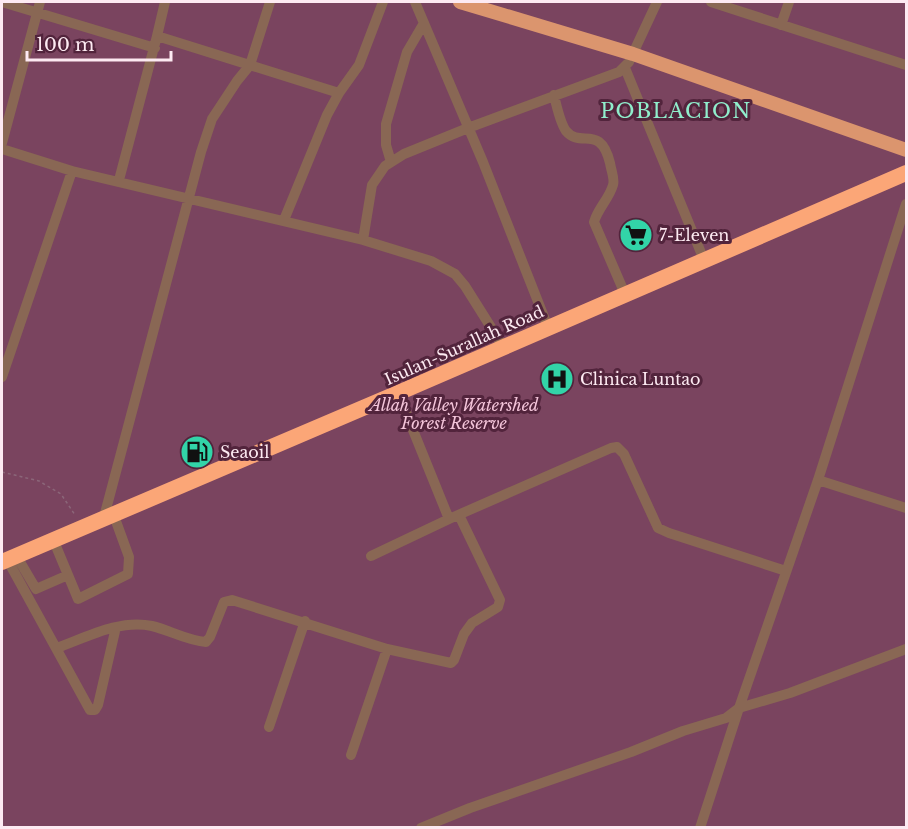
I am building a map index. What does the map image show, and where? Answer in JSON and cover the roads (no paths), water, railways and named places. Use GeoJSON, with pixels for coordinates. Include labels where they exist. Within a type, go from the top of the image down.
{"type":"FeatureCollection","features":[{"type":"Feature","properties":{"kind":"highway","name":"Isulan-Surallah Road"},"geometry":{"type":"LineString","coordinates":[[8,559],[504,348],[906,173]]}},
{"type":"Feature","properties":{"kind":"main road"},"geometry":{"type":"LineString","coordinates":[[460,2],[633,54],[906,150]]}},
{"type":"Feature","properties":{"kind":"street"},"geometry":{"type":"LineString","coordinates":[[2,2],[38,7],[155,48]]}},
{"type":"Feature","properties":{"kind":"street"},"geometry":{"type":"LineString","coordinates":[[119,180],[155,48],[165,2]]}},
{"type":"Feature","properties":{"kind":"street"},"geometry":{"type":"LineString","coordinates":[[53,539],[78,599],[128,574],[129,558],[109,515],[188,198],[212,118],[250,64],[270,2]]}},
{"type":"Feature","properties":{"kind":"street"},"geometry":{"type":"LineString","coordinates":[[284,220],[327,115],[359,65],[383,2]]}},
{"type":"Feature","properties":{"kind":"street"},"geometry":{"type":"LineString","coordinates":[[415,2],[483,162],[548,327]]}},
{"type":"Feature","properties":{"kind":"street"},"geometry":{"type":"LineString","coordinates":[[363,240],[372,185],[378,174],[391,162],[404,154],[468,128],[619,72],[625,68],[633,54],[657,2]]}},
{"type":"Feature","properties":{"kind":"street"},"geometry":{"type":"LineString","coordinates":[[711,2],[906,65]]}},
{"type":"Feature","properties":{"kind":"street"},"geometry":{"type":"LineString","coordinates":[[781,25],[789,2]]}},
{"type":"Feature","properties":{"kind":"street"},"geometry":{"type":"LineString","coordinates":[[2,143],[38,7]]}},
{"type":"Feature","properties":{"kind":"street"},"geometry":{"type":"LineString","coordinates":[[391,162],[386,145],[386,124],[407,52],[424,23]]}},
{"type":"Feature","properties":{"kind":"street"},"geometry":{"type":"LineString","coordinates":[[157,36],[339,93]]}},
{"type":"Feature","properties":{"kind":"street"},"geometry":{"type":"LineString","coordinates":[[625,68],[704,260]]}},
{"type":"Feature","properties":{"kind":"street"},"geometry":{"type":"LineString","coordinates":[[554,95],[565,130],[574,136],[594,138],[606,148],[615,183],[608,198],[597,211],[594,222],[625,294]]}},
{"type":"Feature","properties":{"kind":"street"},"geometry":{"type":"LineString","coordinates":[[2,149],[72,171],[119,180],[284,220],[363,240],[431,261],[455,274],[465,285],[504,348]]}},
{"type":"Feature","properties":{"kind":"street"},"geometry":{"type":"LineString","coordinates":[[2,377],[72,171]]}},
{"type":"Feature","properties":{"kind":"street"},"geometry":{"type":"LineString","coordinates":[[700,828],[818,480],[906,204]]}},
{"type":"Feature","properties":{"kind":"street"},"geometry":{"type":"LineString","coordinates":[[57,648],[116,627],[138,624],[206,642],[228,600],[240,601],[305,621],[387,649],[452,662],[464,634],[472,623],[498,607],[500,600],[454,517],[398,393]]}},
{"type":"Feature","properties":{"kind":"street"},"geometry":{"type":"LineString","coordinates":[[371,556],[454,517],[617,447],[624,454],[658,528],[786,571]]}},
{"type":"Feature","properties":{"kind":"street"},"geometry":{"type":"LineString","coordinates":[[818,480],[906,508]]}},
{"type":"Feature","properties":{"kind":"street"},"geometry":{"type":"LineString","coordinates":[[8,559],[36,589],[68,575]]}},
{"type":"Feature","properties":{"kind":"street"},"geometry":{"type":"LineString","coordinates":[[8,559],[87,707],[94,710],[98,705],[116,627]]}},
{"type":"Feature","properties":{"kind":"street"},"geometry":{"type":"LineString","coordinates":[[269,727],[305,621]]}},
{"type":"Feature","properties":{"kind":"street"},"geometry":{"type":"LineString","coordinates":[[351,755],[387,649]]}},
{"type":"Feature","properties":{"kind":"street"},"geometry":{"type":"LineString","coordinates":[[421,828],[470,808],[632,752],[683,731],[726,718],[739,708],[790,693],[906,649]]}},
{"type":"Feature","properties":{"kind":"place","name":"7-Eleven"},"geometry":{"type":"Point","coordinates":[636,235]}},
{"type":"Feature","properties":{"kind":"place","name":"Clinica Luntao"},"geometry":{"type":"Point","coordinates":[557,379]}},
{"type":"Feature","properties":{"kind":"place","name":"Seaoil"},"geometry":{"type":"Point","coordinates":[197,452]}},
{"type":"Feature","properties":{"kind":"district","name":"POBLACION"},"geometry":{"type":"Point","coordinates":[676,111]}},
{"type":"Feature","properties":{"kind":"park label","name":"Allah Valley Watershed Forest Reserve"},"geometry":{"type":"Point","coordinates":[454,414]}}]}
